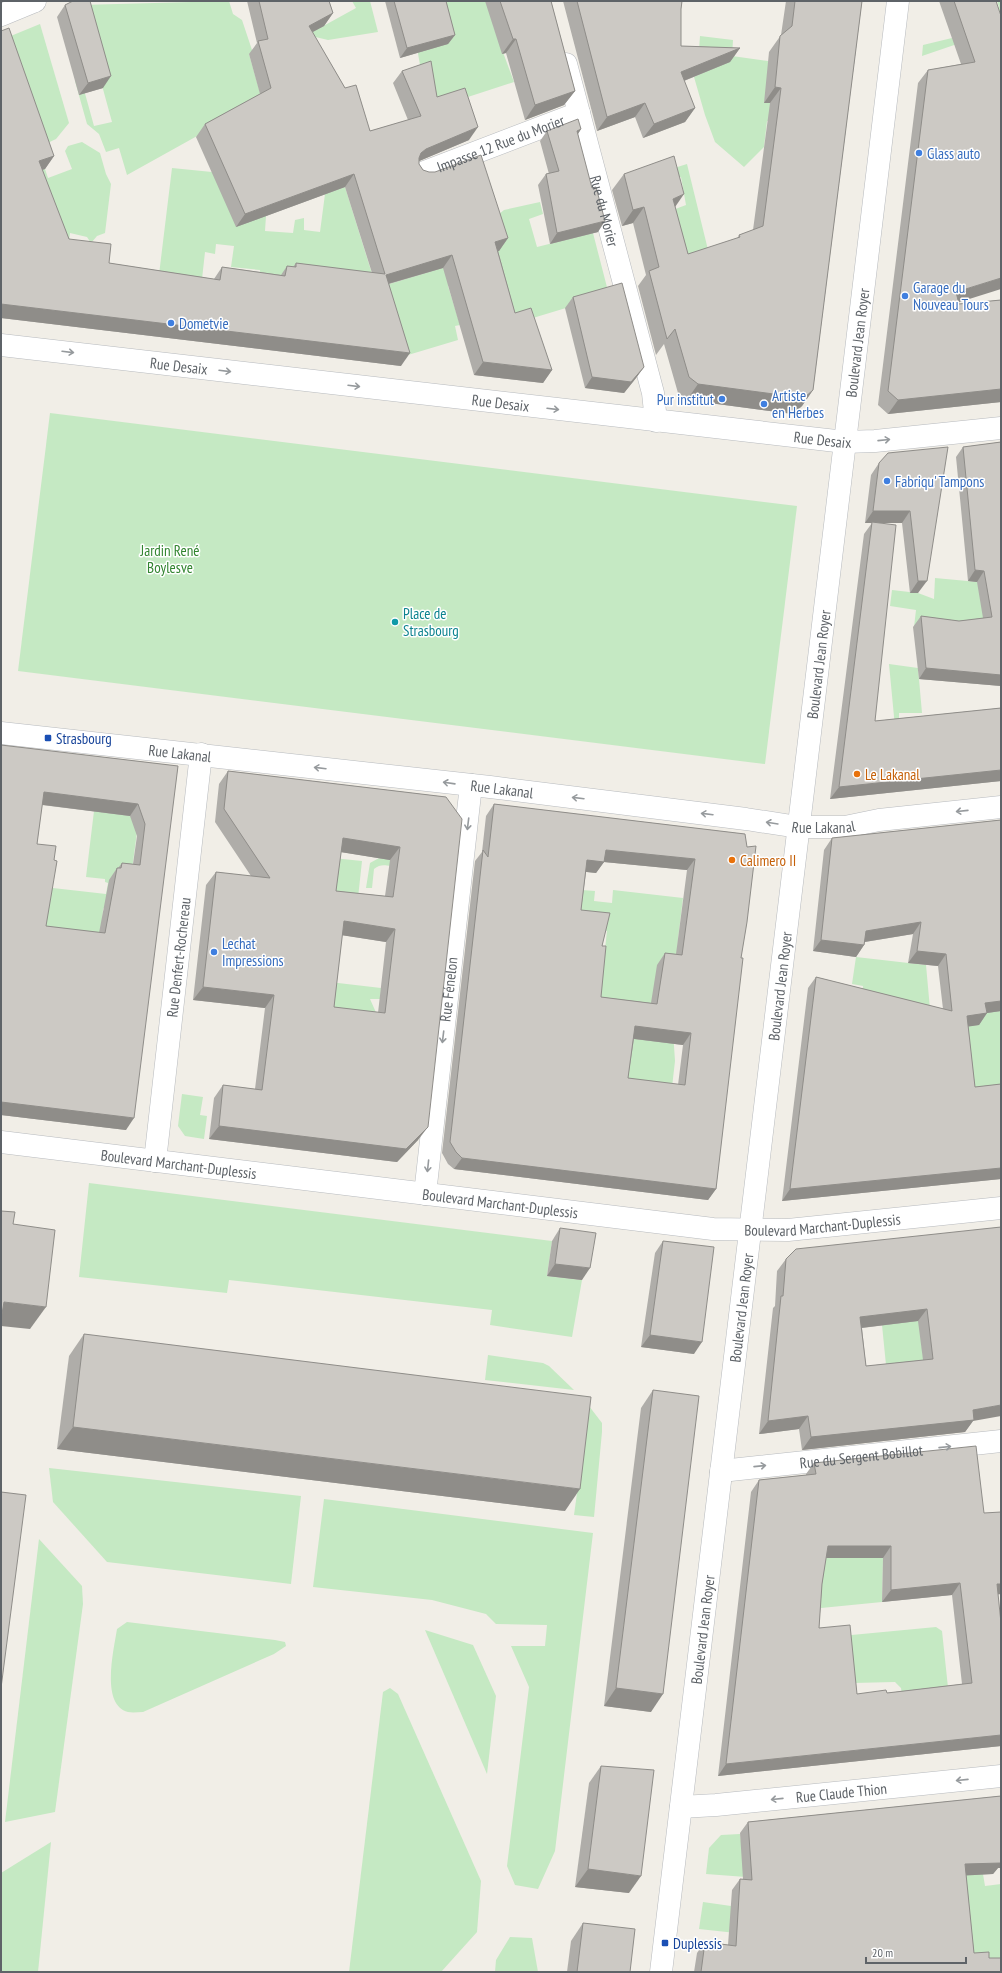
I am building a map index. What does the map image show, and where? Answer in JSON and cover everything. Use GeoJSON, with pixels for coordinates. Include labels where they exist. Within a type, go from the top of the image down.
{"type":"FeatureCollection","features":[{"type":"Feature","properties":{"kind":"street"},"geometry":{"type":"LineString","coordinates":[[1,15],[35,1]]}},
{"type":"Feature","properties":{"kind":"street","name":"Boulevard Jean Royer"},"geometry":{"type":"LineString","coordinates":[[661,1972],[898,1]]}},
{"type":"Feature","properties":{"kind":"street","name":"Rue du Morier"},"geometry":{"type":"LineString","coordinates":[[562,46],[653,393],[656,421]]}},
{"type":"Feature","properties":{"kind":"street","name":"Impasse 12 Rue du Morier"},"geometry":{"type":"LineString","coordinates":[[422,173],[579,113]]}},
{"type":"Feature","properties":{"kind":"street","name":"Rue Desaix"},"geometry":{"type":"LineString","coordinates":[[1,345],[845,442],[1001,428]]}},
{"type":"Feature","properties":{"kind":"street","name":"Rue Lakanal"},"geometry":{"type":"LineString","coordinates":[[1,733],[472,785],[730,817],[798,827],[845,827],[879,820],[1001,807]]}},
{"type":"Feature","properties":{"kind":"street","name":"Rue Denfert-Rochereau"},"geometry":{"type":"LineString","coordinates":[[155,1161],[200,754]]}},
{"type":"Feature","properties":{"kind":"street","name":"Rue Fénelon"},"geometry":{"type":"LineString","coordinates":[[425,1194],[472,785]]}},
{"type":"Feature","properties":{"kind":"street","name":"Boulevard Marchant-Duplessis"},"geometry":{"type":"LineString","coordinates":[[1,1142],[712,1229],[750,1231],[788,1230],[1001,1208]]}},
{"type":"Feature","properties":{"kind":"street","name":"Rue du Sergent Bobillot"},"geometry":{"type":"LineString","coordinates":[[721,1471],[1001,1441]]}},
{"type":"Feature","properties":{"kind":"street","name":"Rue Claude Thion"},"geometry":{"type":"LineString","coordinates":[[681,1807],[716,1805],[1001,1776]]}},
{"type":"Feature","properties":{"kind":"green space"},"geometry":{"type":"Polygon","coordinates":[[[229,1],[233,14],[242,20],[253,53],[249,54],[262,100],[127,175],[119,148],[106,152],[99,134],[87,124],[75,81],[81,79],[94,126],[112,122],[80,5],[229,1]]]}},
{"type":"Feature","properties":{"kind":"green space"},"geometry":{"type":"Polygon","coordinates":[[[352,1],[370,1],[378,32],[328,40],[307,35],[356,8],[352,1]]]}},
{"type":"Feature","properties":{"kind":"green space"},"geometry":{"type":"Polygon","coordinates":[[[439,1],[488,1],[494,28],[514,82],[428,110],[417,48],[439,1]]]}},
{"type":"Feature","properties":{"kind":"green space"},"geometry":{"type":"Polygon","coordinates":[[[997,1],[1001,1],[1001,29],[922,56],[923,45],[952,38],[953,40],[985,12],[999,7],[997,1]]]}},
{"type":"Feature","properties":{"kind":"green space"},"geometry":{"type":"Polygon","coordinates":[[[40,24],[69,123],[56,139],[37,148],[1,40],[40,24]]]}},
{"type":"Feature","properties":{"kind":"green space"},"geometry":{"type":"Polygon","coordinates":[[[700,36],[733,40],[732,56],[768,61],[768,69],[773,86],[795,125],[767,121],[764,147],[744,167],[715,142],[705,115],[694,77],[707,71],[699,50],[700,36]]]}},
{"type":"Feature","properties":{"kind":"green space"},"geometry":{"type":"Polygon","coordinates":[[[82,142],[100,153],[106,174],[111,184],[105,233],[97,236],[91,243],[87,237],[70,233],[66,263],[1,166],[45,169],[48,178],[72,169],[65,151],[68,146],[82,142]]]}},
{"type":"Feature","properties":{"kind":"green space"},"geometry":{"type":"Polygon","coordinates":[[[687,164],[710,258],[684,268],[662,214],[686,205],[681,177],[674,179],[671,169],[687,164]]]}},
{"type":"Feature","properties":{"kind":"green space"},"geometry":{"type":"Polygon","coordinates":[[[172,168],[212,172],[266,216],[265,231],[293,233],[295,220],[304,218],[304,230],[320,232],[325,194],[345,187],[373,277],[256,304],[260,270],[231,267],[234,246],[216,244],[215,254],[205,252],[200,297],[157,291],[172,168]]]}},
{"type":"Feature","properties":{"kind":"green space"},"geometry":{"type":"Polygon","coordinates":[[[540,202],[543,214],[529,219],[537,247],[593,233],[609,295],[506,326],[486,255],[489,222],[504,210],[540,202]]]}},
{"type":"Feature","properties":{"kind":"green space"},"geometry":{"type":"Polygon","coordinates":[[[452,265],[448,286],[460,325],[455,326],[458,340],[398,358],[376,288],[452,265]]]}},
{"type":"Feature","properties":{"kind":"green space","name":"Jardin René Boylesve"},"geometry":{"type":"Polygon","coordinates":[[[50,413],[797,506],[765,764],[18,671],[50,413]]]}},
{"type":"Feature","properties":{"kind":"green space"},"geometry":{"type":"Polygon","coordinates":[[[935,578],[978,582],[1001,644],[914,627],[916,610],[890,606],[892,590],[918,593],[934,599],[935,578]]]}},
{"type":"Feature","properties":{"kind":"green space"},"geometry":{"type":"Polygon","coordinates":[[[889,664],[918,668],[922,713],[899,713],[899,720],[895,727],[889,664]]]}},
{"type":"Feature","properties":{"kind":"green space"},"geometry":{"type":"Polygon","coordinates":[[[94,811],[139,817],[131,877],[103,909],[101,945],[39,929],[44,887],[106,894],[108,883],[105,882],[105,879],[86,877],[94,811]]]}},
{"type":"Feature","properties":{"kind":"green space"},"geometry":{"type":"Polygon","coordinates":[[[391,840],[391,866],[384,865],[376,867],[374,869],[372,888],[366,888],[370,863],[379,858],[387,859],[391,840]]]}},
{"type":"Feature","properties":{"kind":"green space"},"geometry":{"type":"Polygon","coordinates":[[[333,858],[362,861],[357,907],[298,894],[333,858]]]}},
{"type":"Feature","properties":{"kind":"green space"},"geometry":{"type":"Polygon","coordinates":[[[568,889],[595,891],[594,901],[612,903],[613,890],[683,898],[678,939],[673,1031],[675,1061],[671,1096],[620,1090],[580,1006],[604,958],[607,931],[601,930],[589,932],[568,889]]]}},
{"type":"Feature","properties":{"kind":"green space"},"geometry":{"type":"Polygon","coordinates":[[[856,957],[926,965],[931,1020],[862,996],[863,986],[852,984],[856,957]]]}},
{"type":"Feature","properties":{"kind":"green space"},"geometry":{"type":"Polygon","coordinates":[[[321,981],[381,988],[380,999],[370,999],[378,1017],[297,1012],[321,981]]]}},
{"type":"Feature","properties":{"kind":"green space"},"geometry":{"type":"Polygon","coordinates":[[[1001,1005],[1001,1095],[966,1099],[963,1027],[977,1015],[1001,1005]]]}},
{"type":"Feature","properties":{"kind":"green space"},"geometry":{"type":"Polygon","coordinates":[[[182,1094],[203,1097],[200,1115],[207,1116],[204,1139],[185,1136],[178,1126],[182,1094]]]}},
{"type":"Feature","properties":{"kind":"green space"},"geometry":{"type":"Polygon","coordinates":[[[89,1183],[552,1241],[547,1276],[582,1280],[572,1337],[490,1325],[492,1310],[229,1280],[227,1293],[79,1277],[89,1183]]]}},
{"type":"Feature","properties":{"kind":"green space"},"geometry":{"type":"Polygon","coordinates":[[[919,1320],[926,1384],[887,1375],[882,1325],[919,1320]]]}},
{"type":"Feature","properties":{"kind":"green space"},"geometry":{"type":"Polygon","coordinates":[[[488,1355],[543,1363],[549,1366],[574,1390],[485,1380],[488,1355]]]}},
{"type":"Feature","properties":{"kind":"green space"},"geometry":{"type":"Polygon","coordinates":[[[589,1406],[602,1423],[594,1517],[574,1515],[589,1406]]]}},
{"type":"Feature","properties":{"kind":"green space"},"geometry":{"type":"Polygon","coordinates":[[[49,1468],[301,1496],[291,1584],[107,1562],[53,1502],[49,1468]]]}},
{"type":"Feature","properties":{"kind":"green space"},"geometry":{"type":"Polygon","coordinates":[[[324,1499],[593,1533],[555,1851],[538,1889],[515,1885],[507,1866],[529,1687],[511,1646],[545,1646],[547,1625],[496,1624],[486,1614],[432,1600],[313,1587],[324,1499]]]}},
{"type":"Feature","properties":{"kind":"green space"},"geometry":{"type":"Polygon","coordinates":[[[39,1539],[82,1586],[83,1604],[55,1812],[5,1822],[39,1539]]]}},
{"type":"Feature","properties":{"kind":"green space"},"geometry":{"type":"Polygon","coordinates":[[[825,1542],[883,1558],[882,1602],[811,1609],[825,1542]]]}},
{"type":"Feature","properties":{"kind":"green space"},"geometry":{"type":"Polygon","coordinates":[[[127,1622],[275,1640],[285,1642],[286,1646],[274,1654],[143,1712],[128,1712],[119,1707],[114,1699],[111,1688],[112,1662],[117,1629],[127,1622]]]}},
{"type":"Feature","properties":{"kind":"green space"},"geometry":{"type":"Polygon","coordinates":[[[936,1627],[942,1631],[949,1697],[903,1702],[901,1688],[895,1682],[853,1683],[841,1636],[936,1627]]]}},
{"type":"Feature","properties":{"kind":"green space"},"geometry":{"type":"Polygon","coordinates":[[[425,1630],[473,1645],[496,1696],[487,1774],[425,1630]]]}},
{"type":"Feature","properties":{"kind":"green space"},"geometry":{"type":"Polygon","coordinates":[[[390,1688],[398,1694],[481,1881],[477,1932],[441,1972],[349,1972],[383,1692],[390,1688]]]}},
{"type":"Feature","properties":{"kind":"green space"},"geometry":{"type":"Polygon","coordinates":[[[740,1834],[746,1877],[706,1874],[709,1848],[721,1835],[740,1834]]]}},
{"type":"Feature","properties":{"kind":"green space"},"geometry":{"type":"Polygon","coordinates":[[[51,1842],[38,1972],[1,1972],[1,1873],[51,1842]]]}},
{"type":"Feature","properties":{"kind":"green space"},"geometry":{"type":"Polygon","coordinates":[[[957,1871],[983,1874],[985,1886],[1001,1884],[1001,1972],[969,1964],[957,1871]]]}},
{"type":"Feature","properties":{"kind":"green space"},"geometry":{"type":"Polygon","coordinates":[[[703,1902],[738,1907],[736,1933],[699,1929],[703,1902]]]}},
{"type":"Feature","properties":{"kind":"green space"},"geometry":{"type":"Polygon","coordinates":[[[510,1937],[532,1938],[538,1972],[495,1972],[496,1960],[510,1937]]]}},
{"type":"Feature","properties":{"kind":"building"},"geometry":{"type":"Polygon","coordinates":[[[73,1],[90,1],[111,76],[88,83],[65,5],[73,1]]]}},
{"type":"Feature","properties":{"kind":"building"},"geometry":{"type":"Polygon","coordinates":[[[259,1],[329,1],[333,13],[309,26],[345,88],[356,85],[370,131],[421,116],[402,71],[431,61],[437,97],[465,88],[478,127],[426,149],[421,153],[419,164],[423,170],[435,172],[481,155],[508,238],[495,242],[515,313],[531,308],[552,370],[483,362],[452,255],[386,275],[410,353],[1,304],[1,31],[9,28],[54,156],[39,161],[69,239],[111,244],[109,263],[220,280],[222,267],[285,276],[287,266],[296,267],[296,263],[385,274],[354,174],[245,214],[205,124],[271,88],[258,41],[268,39],[259,1]]]}},
{"type":"Feature","properties":{"kind":"building"},"geometry":{"type":"Polygon","coordinates":[[[394,1],[446,1],[455,35],[407,48],[394,1]]]}},
{"type":"Feature","properties":{"kind":"building"},"geometry":{"type":"Polygon","coordinates":[[[500,1],[551,1],[575,91],[535,105],[516,39],[513,39],[500,1]]]}},
{"type":"Feature","properties":{"kind":"building"},"geometry":{"type":"Polygon","coordinates":[[[577,1],[682,1],[681,46],[740,48],[681,72],[695,108],[654,124],[645,103],[607,117],[577,1]]]}},
{"type":"Feature","properties":{"kind":"building"},"geometry":{"type":"Polygon","coordinates":[[[795,1],[862,1],[813,390],[804,398],[698,384],[689,377],[675,329],[667,339],[649,271],[659,267],[644,207],[633,210],[624,174],[674,156],[684,194],[673,199],[688,254],[740,237],[739,235],[763,226],[781,88],[775,87],[780,36],[792,26],[795,1]]]}},
{"type":"Feature","properties":{"kind":"building"},"geometry":{"type":"Polygon","coordinates":[[[954,1],[996,1],[1001,16],[1001,278],[956,292],[959,304],[1001,300],[1001,389],[898,400],[888,391],[928,70],[975,62],[954,1]]]}},
{"type":"Feature","properties":{"kind":"building"},"geometry":{"type":"Polygon","coordinates":[[[578,119],[581,129],[577,131],[592,188],[596,187],[605,221],[557,233],[546,174],[559,171],[547,131],[578,119]]]}},
{"type":"Feature","properties":{"kind":"building"},"geometry":{"type":"Polygon","coordinates":[[[622,283],[644,367],[631,382],[592,377],[573,297],[622,283]]]}},
{"type":"Feature","properties":{"kind":"building"},"geometry":{"type":"Polygon","coordinates":[[[1001,442],[1001,675],[926,668],[921,616],[959,621],[992,617],[984,571],[975,570],[963,447],[1001,442]]]}},
{"type":"Feature","properties":{"kind":"building"},"geometry":{"type":"Polygon","coordinates":[[[948,447],[927,581],[918,581],[910,511],[873,511],[879,463],[888,453],[948,447]]]}},
{"type":"Feature","properties":{"kind":"building"},"geometry":{"type":"Polygon","coordinates":[[[872,522],[896,525],[875,721],[1001,708],[1001,770],[839,787],[872,522]]]}},
{"type":"Feature","properties":{"kind":"building"},"geometry":{"type":"Polygon","coordinates":[[[1,745],[178,766],[134,1118],[1,1102],[1,745]],[[44,792],[37,844],[56,846],[54,860],[57,861],[46,926],[105,933],[117,868],[121,868],[122,863],[140,865],[145,824],[138,804],[44,792]]]}},
{"type":"Feature","properties":{"kind":"building"},"geometry":{"type":"Polygon","coordinates":[[[228,771],[446,797],[462,819],[428,1127],[406,1149],[219,1126],[223,1085],[262,1090],[274,995],[203,987],[216,872],[270,878],[224,809],[228,771]],[[343,838],[336,891],[393,897],[400,847],[343,838]],[[344,921],[334,1007],[385,1013],[395,929],[344,921]]]}},
{"type":"Feature","properties":{"kind":"building"},"geometry":{"type":"Polygon","coordinates":[[[494,804],[745,834],[747,847],[756,846],[741,958],[743,958],[716,1189],[462,1158],[456,1152],[450,1142],[483,850],[488,857],[494,804]],[[606,850],[604,862],[587,860],[581,910],[610,913],[602,946],[606,946],[601,997],[657,1004],[665,953],[682,955],[695,859],[606,850]],[[635,1026],[628,1078],[685,1085],[691,1033],[635,1026]]]}},
{"type":"Feature","properties":{"kind":"building"},"geometry":{"type":"Polygon","coordinates":[[[1001,820],[1001,1001],[985,1003],[987,1013],[967,1016],[975,1087],[1001,1084],[1001,1168],[790,1189],[816,977],[952,1011],[946,954],[917,951],[921,922],[866,931],[864,945],[821,940],[832,838],[1001,820]]]}},
{"type":"Feature","properties":{"kind":"building"},"geometry":{"type":"Polygon","coordinates":[[[1,1211],[15,1212],[13,1224],[55,1230],[46,1307],[4,1302],[1,1314],[1,1211]]]}},
{"type":"Feature","properties":{"kind":"building"},"geometry":{"type":"Polygon","coordinates":[[[1001,1227],[1001,1405],[973,1410],[974,1420],[811,1437],[808,1416],[768,1421],[786,1259],[796,1249],[1001,1227]],[[927,1309],[860,1317],[866,1366],[933,1359],[927,1309]]]}},
{"type":"Feature","properties":{"kind":"building"},"geometry":{"type":"Polygon","coordinates":[[[560,1228],[596,1233],[590,1268],[555,1264],[560,1228]]]}},
{"type":"Feature","properties":{"kind":"building"},"geometry":{"type":"Polygon","coordinates":[[[663,1241],[714,1247],[702,1342],[650,1335],[663,1241]]]}},
{"type":"Feature","properties":{"kind":"building"},"geometry":{"type":"Polygon","coordinates":[[[84,1334],[591,1397],[580,1489],[73,1427],[84,1334]]]}},
{"type":"Feature","properties":{"kind":"building"},"geometry":{"type":"Polygon","coordinates":[[[653,1390],[699,1396],[663,1694],[616,1688],[653,1390]]]}},
{"type":"Feature","properties":{"kind":"building"},"geometry":{"type":"Polygon","coordinates":[[[976,1446],[984,1513],[1001,1512],[1001,1584],[997,1584],[1001,1623],[1001,1735],[726,1764],[759,1480],[816,1474],[814,1463],[976,1446]],[[828,1546],[822,1584],[819,1628],[850,1625],[857,1694],[886,1690],[887,1693],[972,1683],[960,1583],[891,1590],[891,1546],[828,1546]]]}},
{"type":"Feature","properties":{"kind":"building"},"geometry":{"type":"Polygon","coordinates":[[[1,1492],[26,1495],[1,1688],[1,1492]]]}},
{"type":"Feature","properties":{"kind":"building"},"geometry":{"type":"Polygon","coordinates":[[[601,1766],[654,1770],[641,1876],[588,1869],[601,1766]]]}},
{"type":"Feature","properties":{"kind":"building"},"geometry":{"type":"Polygon","coordinates":[[[1001,1796],[1001,1863],[965,1864],[974,1953],[989,1952],[989,1958],[1001,1958],[1001,1972],[701,1972],[705,1942],[736,1946],[740,1879],[752,1880],[748,1822],[1001,1796]]]}},
{"type":"Feature","properties":{"kind":"building"},"geometry":{"type":"Polygon","coordinates":[[[583,1923],[635,1929],[630,1972],[577,1972],[583,1923]]]}},
{"type":"Feature","properties":{"kind":"place","name":"Glass auto"},"geometry":{"type":"Point","coordinates":[919,153]}},
{"type":"Feature","properties":{"kind":"place","name":"Garage du Nouveau Tours"},"geometry":{"type":"Point","coordinates":[905,296]}},
{"type":"Feature","properties":{"kind":"place","name":"Dometvie"},"geometry":{"type":"Point","coordinates":[171,323]}},
{"type":"Feature","properties":{"kind":"place","name":"Pur institut"},"geometry":{"type":"Point","coordinates":[722,399]}},
{"type":"Feature","properties":{"kind":"place","name":"Artiste en Herbes"},"geometry":{"type":"Point","coordinates":[764,404]}},
{"type":"Feature","properties":{"kind":"place","name":"Fabriqu' Tampons"},"geometry":{"type":"Point","coordinates":[887,481]}},
{"type":"Feature","properties":{"kind":"place","name":"Place de Strasbourg"},"geometry":{"type":"Point","coordinates":[395,622]}},
{"type":"Feature","properties":{"kind":"place","name":"Strasbourg"},"geometry":{"type":"Point","coordinates":[48,738]}},
{"type":"Feature","properties":{"kind":"place","name":"Le Lakanal"},"geometry":{"type":"Point","coordinates":[857,774]}},
{"type":"Feature","properties":{"kind":"place","name":"Calimero II"},"geometry":{"type":"Point","coordinates":[732,860]}},
{"type":"Feature","properties":{"kind":"place","name":"Lechat Impressions"},"geometry":{"type":"Point","coordinates":[214,952]}},
{"type":"Feature","properties":{"kind":"place","name":"Duplessis"},"geometry":{"type":"Point","coordinates":[665,1943]}}]}
